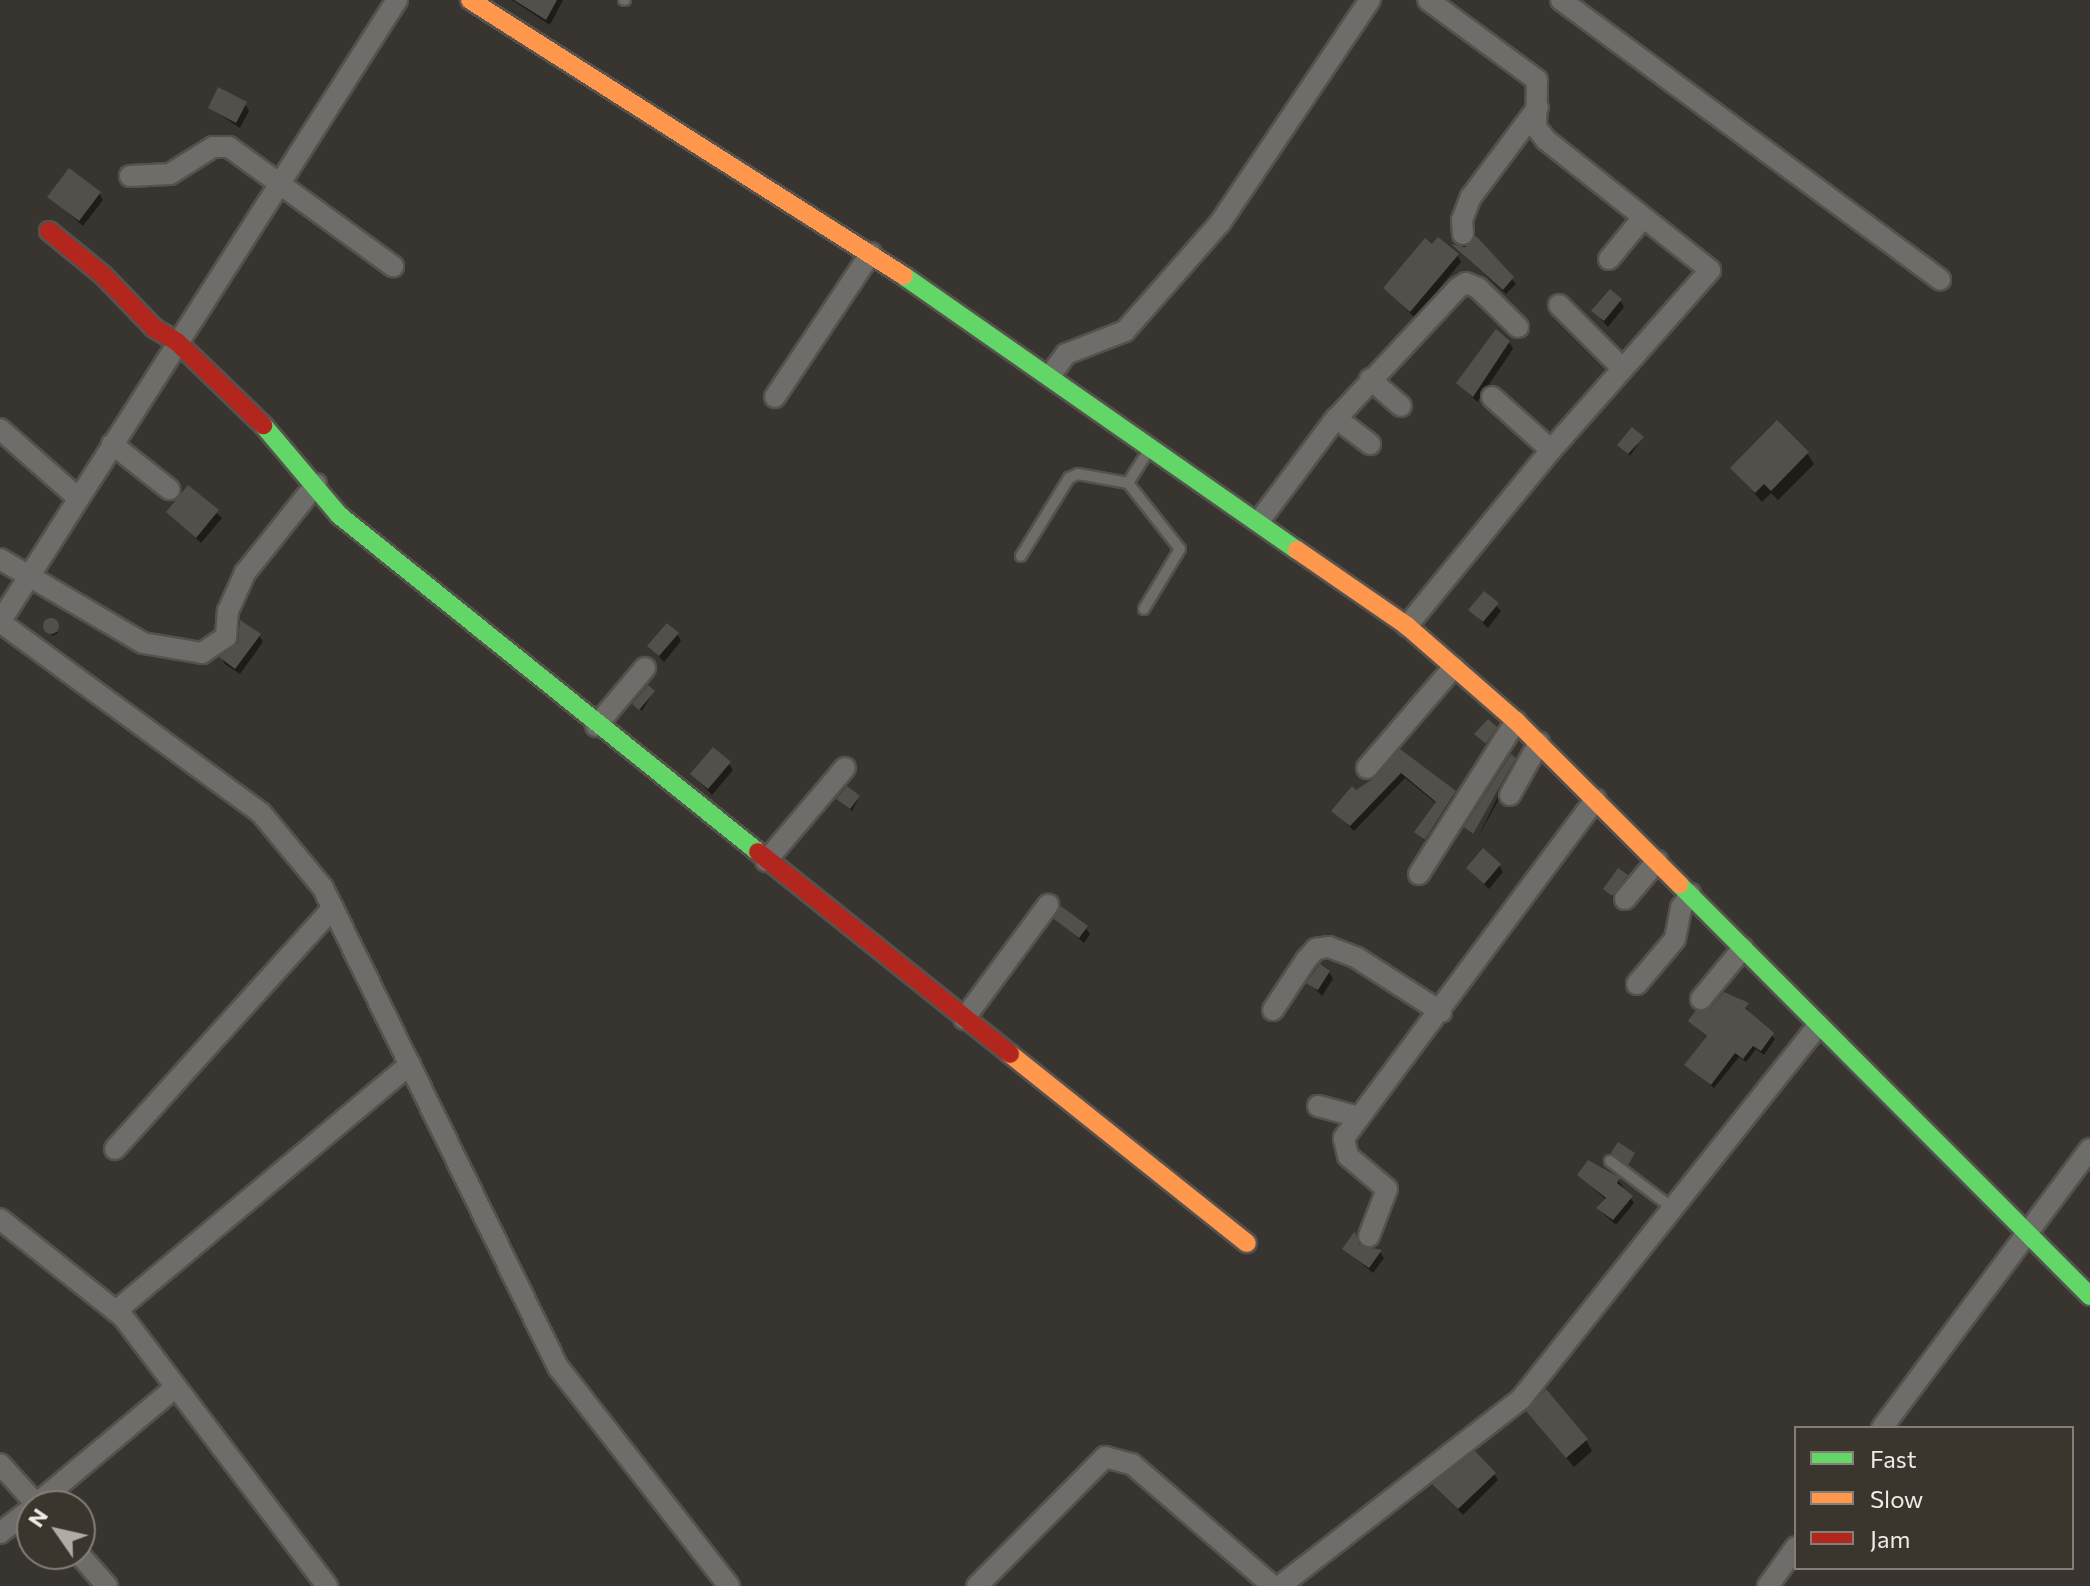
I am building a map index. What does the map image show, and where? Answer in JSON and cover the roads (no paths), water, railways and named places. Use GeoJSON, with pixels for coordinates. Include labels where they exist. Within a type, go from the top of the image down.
{"type":"FeatureCollection","features":[{"type":"Feature","properties":{"kind":"street"},"geometry":{"type":"LineString","coordinates":[[397,0],[0,622],[261,813],[323,888],[558,1367],[729,1586]]}},
{"type":"Feature","properties":{"kind":"street"},"geometry":{"type":"LineString","coordinates":[[470,0],[871,253],[1260,520],[1407,626],[1539,743],[2090,1296]]}},
{"type":"Feature","properties":{"kind":"street"},"geometry":{"type":"LineString","coordinates":[[1050,376],[1066,354],[1125,331],[1220,223],[1370,0]]}},
{"type":"Feature","properties":{"kind":"street"},"geometry":{"type":"LineString","coordinates":[[1407,626],[1551,450],[1710,270],[1641,220],[1546,140],[1536,127],[1537,80],[1428,0]]}},
{"type":"Feature","properties":{"kind":"street"},"geometry":{"type":"LineString","coordinates":[[1561,0],[1940,279]]}},
{"type":"Feature","properties":{"kind":"street"},"geometry":{"type":"LineString","coordinates":[[1463,234],[1462,220],[1471,197],[1538,107]]}},
{"type":"Feature","properties":{"kind":"street"},"geometry":{"type":"LineString","coordinates":[[130,176],[170,174],[213,147],[229,147],[280,180],[393,266]]}},
{"type":"Feature","properties":{"kind":"street"},"geometry":{"type":"LineString","coordinates":[[1609,259],[1641,220]]}},
{"type":"Feature","properties":{"kind":"street"},"geometry":{"type":"LineString","coordinates":[[49,231],[103,275],[154,328],[177,342],[316,484],[339,515],[596,726],[1247,1243]]}},
{"type":"Feature","properties":{"kind":"street"},"geometry":{"type":"LineString","coordinates":[[775,397],[871,253]]}},
{"type":"Feature","properties":{"kind":"street"},"geometry":{"type":"LineString","coordinates":[[1260,520],[1336,418],[1370,379],[1466,283],[1478,288],[1518,327]]}},
{"type":"Feature","properties":{"kind":"street"},"geometry":{"type":"LineString","coordinates":[[1559,305],[1622,368]]}},
{"type":"Feature","properties":{"kind":"street"},"geometry":{"type":"LineString","coordinates":[[1370,379],[1401,406]]}},
{"type":"Feature","properties":{"kind":"street"},"geometry":{"type":"LineString","coordinates":[[1492,397],[1551,450]]}},
{"type":"Feature","properties":{"kind":"street"},"geometry":{"type":"LineString","coordinates":[[1336,418],[1370,444]]}},
{"type":"Feature","properties":{"kind":"street"},"geometry":{"type":"LineString","coordinates":[[0,429],[78,498]]}},
{"type":"Feature","properties":{"kind":"street"},"geometry":{"type":"LineString","coordinates":[[112,444],[169,489]]}},
{"type":"Feature","properties":{"kind":"street"},"geometry":{"type":"LineString","coordinates":[[0,559],[143,643],[202,653],[226,637],[228,611],[245,573],[316,484]]}},
{"type":"Feature","properties":{"kind":"street"},"geometry":{"type":"LineString","coordinates":[[1367,768],[1454,667]]}},
{"type":"Feature","properties":{"kind":"street"},"geometry":{"type":"LineString","coordinates":[[596,726],[645,668]]}},
{"type":"Feature","properties":{"kind":"street"},"geometry":{"type":"LineString","coordinates":[[1419,874],[1516,721]]}},
{"type":"Feature","properties":{"kind":"street"},"geometry":{"type":"LineString","coordinates":[[1510,795],[1539,743]]}},
{"type":"Feature","properties":{"kind":"street"},"geometry":{"type":"LineString","coordinates":[[766,861],[845,768]]}},
{"type":"Feature","properties":{"kind":"street"},"geometry":{"type":"LineString","coordinates":[[1369,1236],[1387,1189],[1344,1148],[1344,1138],[1441,1012],[1596,799]]}},
{"type":"Feature","properties":{"kind":"street"},"geometry":{"type":"LineString","coordinates":[[1625,899],[1657,861]]}},
{"type":"Feature","properties":{"kind":"street"},"geometry":{"type":"LineString","coordinates":[[1637,984],[1680,932],[1678,916],[1690,894]]}},
{"type":"Feature","properties":{"kind":"street"},"geometry":{"type":"LineString","coordinates":[[964,1019],[1048,905]]}},
{"type":"Feature","properties":{"kind":"street"},"geometry":{"type":"LineString","coordinates":[[115,1149],[333,908]]}},
{"type":"Feature","properties":{"kind":"street"},"geometry":{"type":"LineString","coordinates":[[1273,1010],[1306,960],[1316,949],[1329,947],[1357,958],[1441,1012]]}},
{"type":"Feature","properties":{"kind":"street"},"geometry":{"type":"LineString","coordinates":[[1701,999],[1743,948]]}},
{"type":"Feature","properties":{"kind":"street"},"geometry":{"type":"LineString","coordinates":[[1280,1586],[1521,1399],[1819,1025]]}},
{"type":"Feature","properties":{"kind":"street"},"geometry":{"type":"LineString","coordinates":[[116,1311],[410,1064]]}},
{"type":"Feature","properties":{"kind":"street"},"geometry":{"type":"LineString","coordinates":[[1318,1106],[1359,1117]]}},
{"type":"Feature","properties":{"kind":"street"},"geometry":{"type":"LineString","coordinates":[[1883,1426],[2026,1230],[2090,1149]]}},
{"type":"Feature","properties":{"kind":"street"},"geometry":{"type":"LineString","coordinates":[[0,1219],[116,1311],[327,1586]]}},
{"type":"Feature","properties":{"kind":"street"},"geometry":{"type":"LineString","coordinates":[[54,1490],[176,1387]]}},
{"type":"Feature","properties":{"kind":"street"},"geometry":{"type":"LineString","coordinates":[[977,1586],[1105,1457],[1132,1464],[1273,1586]]}},
{"type":"Feature","properties":{"kind":"street"},"geometry":{"type":"LineString","coordinates":[[0,1464],[22,1490]]}},
{"type":"Feature","properties":{"kind":"street"},"geometry":{"type":"LineString","coordinates":[[0,1533],[16,1521]]}},
{"type":"Feature","properties":{"kind":"street"},"geometry":{"type":"LineString","coordinates":[[1768,1586],[1794,1550]]}},
{"type":"Feature","properties":{"kind":"street"},"geometry":{"type":"LineString","coordinates":[[93,1570],[107,1586]]}},
{"type":"Feature","properties":{"kind":"lane"},"geometry":{"type":"LineString","coordinates":[[1128,483],[1152,445]]}},
{"type":"Feature","properties":{"kind":"lane"},"geometry":{"type":"LineString","coordinates":[[1021,556],[1069,478],[1078,474],[1128,483],[1180,549],[1144,609]]}},
{"type":"Feature","properties":{"kind":"lane"},"geometry":{"type":"LineString","coordinates":[[1610,1161],[1671,1207]]}}]}
